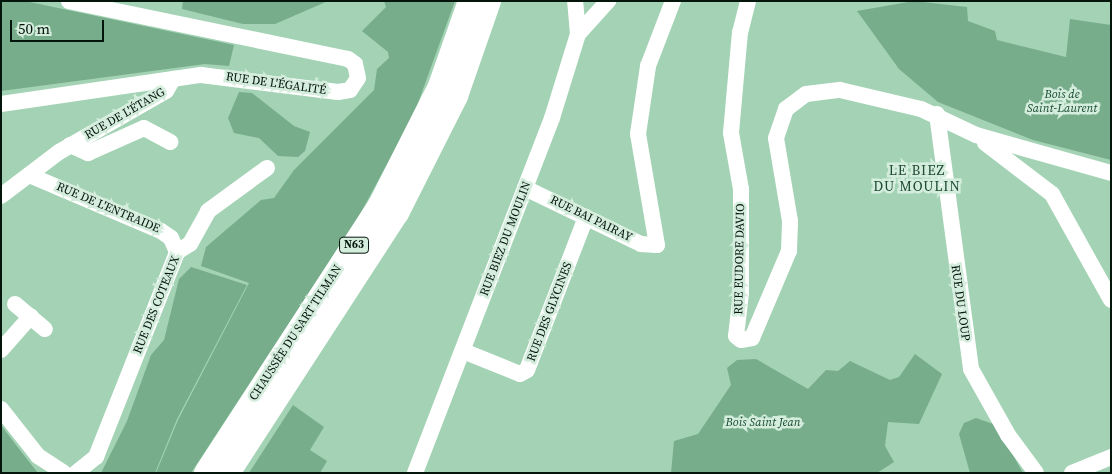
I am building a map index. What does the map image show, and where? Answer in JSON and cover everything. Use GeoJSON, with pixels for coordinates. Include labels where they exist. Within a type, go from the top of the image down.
{"type":"FeatureCollection","features":[{"type":"Feature","properties":{"kind":"highway","name":"CHAUSSÉE DU SART TILMAN"},"geometry":{"type":"LineString","coordinates":[[206,473],[380,205],[440,86],[470,1]]}},
{"type":"Feature","properties":{"kind":"highway","name":"CHAUSSÉE DU SART TILMAN"},"geometry":{"type":"LineString","coordinates":[[228,473],[397,213],[456,96],[489,1]]}},
{"type":"Feature","properties":{"kind":"street","name":"RUE DE L'ÉGALITÉ"},"geometry":{"type":"LineString","coordinates":[[1,104],[210,75],[338,92],[355,85],[358,71],[348,59],[69,1]]}},
{"type":"Feature","properties":{"kind":"street","name":"RUE BIEZ DU MOULIN"},"geometry":{"type":"LineString","coordinates":[[415,473],[525,188],[578,34],[575,1]]}},
{"type":"Feature","properties":{"kind":"street"},"geometry":{"type":"LineString","coordinates":[[578,34],[608,1]]}},
{"type":"Feature","properties":{"kind":"street","name":"RUE BAI PAIRAY"},"geometry":{"type":"LineString","coordinates":[[525,188],[641,244],[658,244],[638,134],[648,66],[672,1]]}},
{"type":"Feature","properties":{"kind":"street","name":"RUE EUDORE DAVIO"},"geometry":{"type":"LineString","coordinates":[[748,1],[740,32],[731,133],[741,188],[741,293],[736,336],[741,340],[752,338],[790,247],[790,221],[776,148],[786,110],[806,94],[832,89],[937,114],[976,135],[1111,173]]}},
{"type":"Feature","properties":{"kind":"street","name":"RUE DE L'ÉTANG"},"geometry":{"type":"LineString","coordinates":[[1,196],[70,145],[166,91],[173,79]]}},
{"type":"Feature","properties":{"kind":"street","name":"RUE DU LOUP"},"geometry":{"type":"LineString","coordinates":[[937,114],[971,369],[1008,435],[1036,473]]}},
{"type":"Feature","properties":{"kind":"street","name":"RUE DE L'ÉTANG"},"geometry":{"type":"LineString","coordinates":[[70,145],[88,153],[144,128],[170,142]]}},
{"type":"Feature","properties":{"kind":"street"},"geometry":{"type":"LineString","coordinates":[[976,135],[1052,194],[1111,300]]}},
{"type":"Feature","properties":{"kind":"street","name":"RUE DES COTEAUX"},"geometry":{"type":"LineString","coordinates":[[80,471],[96,457],[177,252],[190,244],[208,211],[267,168]]}},
{"type":"Feature","properties":{"kind":"street","name":"RUE DE L'ENTRAIDE"},"geometry":{"type":"LineString","coordinates":[[29,175],[161,231],[171,238],[177,252]]}},
{"type":"Feature","properties":{"kind":"street","name":"RUE DES GLYCINES"},"geometry":{"type":"LineString","coordinates":[[463,351],[524,372],[586,217]]}},
{"type":"Feature","properties":{"kind":"street"},"geometry":{"type":"LineString","coordinates":[[15,304],[45,329]]}},
{"type":"Feature","properties":{"kind":"street"},"geometry":{"type":"LineString","coordinates":[[1,350],[31,316]]}},
{"type":"Feature","properties":{"kind":"street"},"geometry":{"type":"LineString","coordinates":[[1,409],[38,456],[64,473]]}},
{"type":"Feature","properties":{"kind":"street"},"geometry":{"type":"LineString","coordinates":[[1072,473],[1111,457]]}},
{"type":"Feature","properties":{"kind":"green space"},"geometry":{"type":"Polygon","coordinates":[[[1,1],[25,1],[234,45],[229,66],[205,64],[1,91],[1,1]]]}},
{"type":"Feature","properties":{"kind":"green space"},"geometry":{"type":"Polygon","coordinates":[[[183,1],[328,1],[275,24],[243,24],[182,9],[183,1]]]}},
{"type":"Feature","properties":{"kind":"green space"},"geometry":{"type":"Polygon","coordinates":[[[384,1],[455,1],[414,114],[359,216],[191,473],[156,473],[178,420],[249,283],[201,266],[206,247],[261,200],[274,198],[294,170],[374,90],[377,69],[389,58],[388,52],[362,31],[386,7],[384,1]]]}},
{"type":"Feature","properties":{"kind":"green space","name":"Bois de Saint-Laurent"},"geometry":{"type":"Polygon","coordinates":[[[914,1],[967,7],[968,21],[995,31],[997,40],[1066,57],[1070,19],[1111,25],[1111,160],[1033,140],[938,102],[899,69],[857,11],[914,1]]]}},
{"type":"Feature","properties":{"kind":"green space"},"geometry":{"type":"Polygon","coordinates":[[[239,92],[252,93],[294,126],[310,132],[305,151],[298,157],[278,156],[259,138],[234,133],[228,118],[239,92]]]}},
{"type":"Feature","properties":{"kind":"green space"},"geometry":{"type":"Polygon","coordinates":[[[191,267],[247,285],[177,419],[155,473],[101,473],[127,421],[151,355],[164,340],[179,279],[191,267]]]}},
{"type":"Feature","properties":{"kind":"green space","name":"Bois Saint Jean"},"geometry":{"type":"Polygon","coordinates":[[[915,354],[942,374],[919,424],[888,422],[885,446],[894,462],[877,473],[671,473],[674,441],[698,434],[731,385],[727,368],[737,360],[756,359],[808,389],[826,370],[838,371],[850,361],[890,380],[899,377],[915,354]]]}},
{"type":"Feature","properties":{"kind":"green space"},"geometry":{"type":"Polygon","coordinates":[[[293,405],[324,427],[310,450],[327,461],[320,473],[249,473],[293,405]]]}},
{"type":"Feature","properties":{"kind":"green space"},"geometry":{"type":"Polygon","coordinates":[[[976,418],[996,425],[1023,473],[970,473],[959,434],[964,423],[976,418]]]}},
{"type":"Feature","properties":{"kind":"green space"},"geometry":{"type":"Polygon","coordinates":[[[1,425],[16,445],[38,473],[1,473],[1,425]]]}},
{"type":"Feature","properties":{"kind":"district","name":"LE BIEZ DU MOULIN"},"geometry":{"type":"Point","coordinates":[917,178]}}]}
